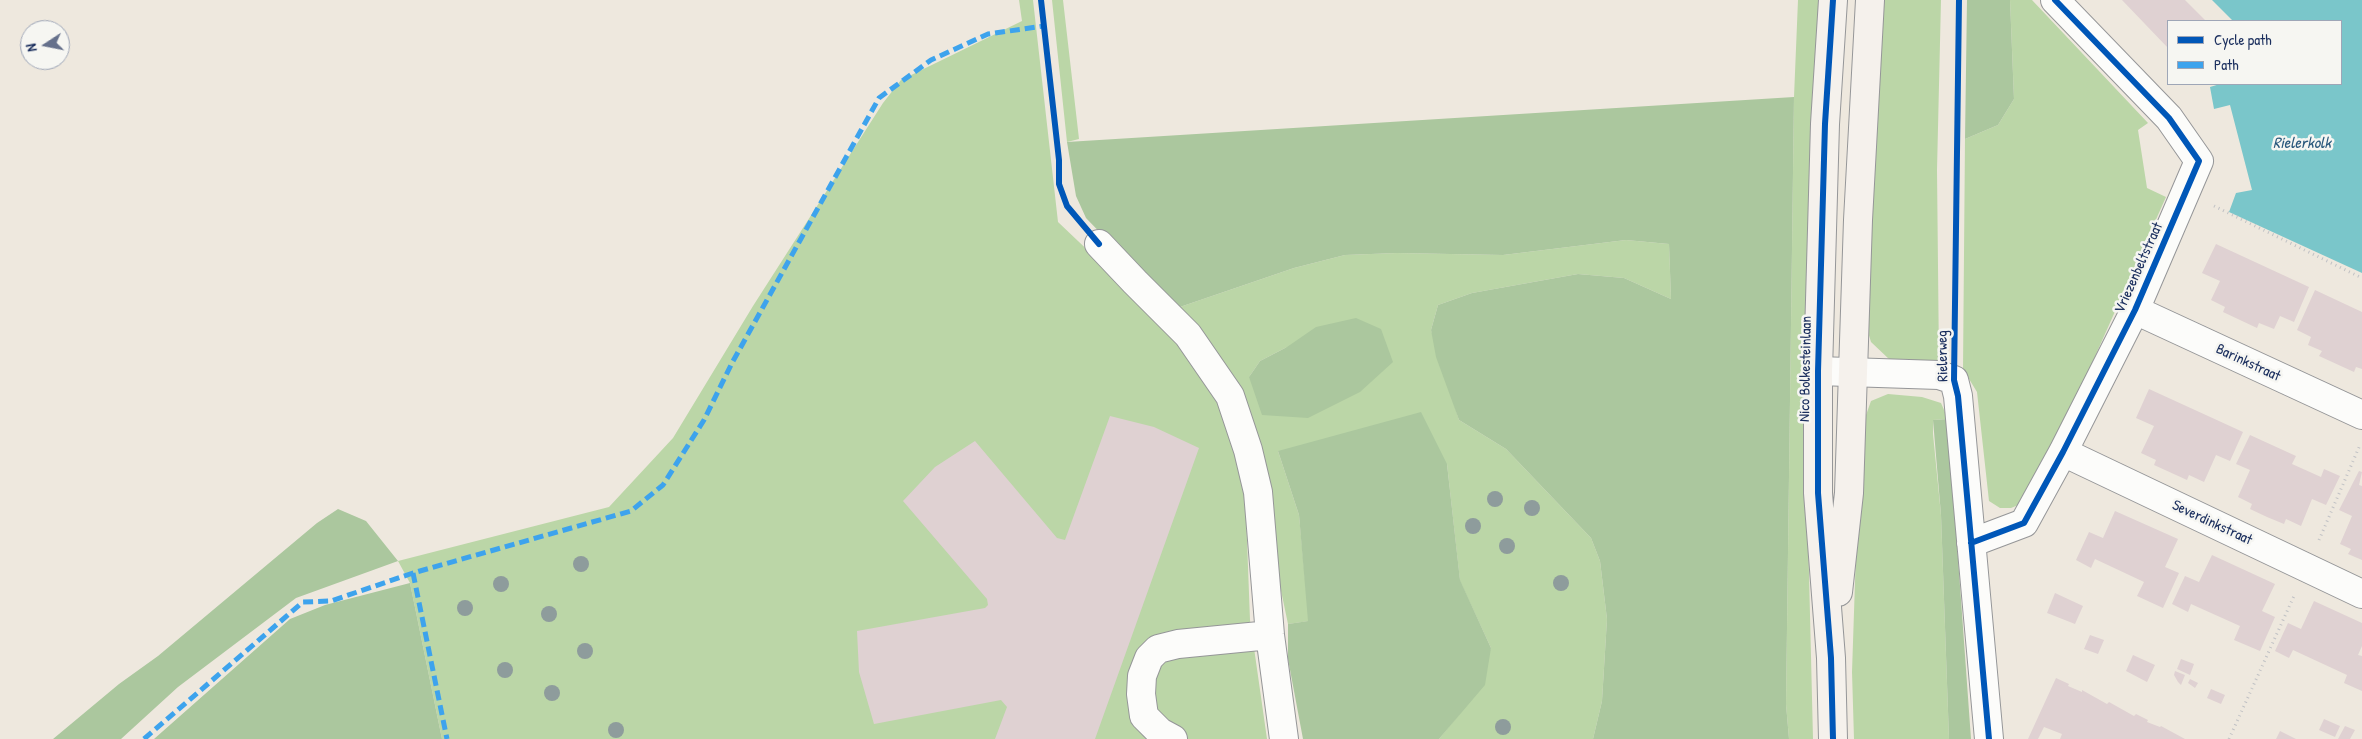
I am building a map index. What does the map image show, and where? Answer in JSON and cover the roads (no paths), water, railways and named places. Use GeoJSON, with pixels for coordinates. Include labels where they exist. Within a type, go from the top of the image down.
{"type":"FeatureCollection","features":[{"type":"Feature","properties":{"kind":"street","name":"Nico Bolkesteinlaan"},"geometry":{"type":"LineString","coordinates":[[1833,0],[1825,124],[1818,371],[1818,493],[1831,658],[1834,739]]}},
{"type":"Feature","properties":{"kind":"street","name":"Nico Bolkesteinlaan"},"geometry":{"type":"LineString","coordinates":[[1831,658],[1849,493],[1858,220],[1870,0]]}},
{"type":"Feature","properties":{"kind":"street","name":"Vriezenbeltstraat"},"geometry":{"type":"LineString","coordinates":[[1971,543],[2024,523],[2063,452],[2135,310],[2199,161],[2168,118],[2055,0]]}},
{"type":"Feature","properties":{"kind":"street"},"geometry":{"type":"LineString","coordinates":[[1100,244],[1134,282],[1188,335],[1230,396],[1248,450],[1258,492],[1270,635],[1284,739]]}},
{"type":"Feature","properties":{"kind":"street","name":"Barinkstraat"},"geometry":{"type":"LineString","coordinates":[[2135,310],[2362,415]]}},
{"type":"Feature","properties":{"kind":"street","name":"Rielerweg"},"geometry":{"type":"LineString","coordinates":[[1818,371],[1939,375],[1954,380],[1958,396],[1989,739]]}},
{"type":"Feature","properties":{"kind":"street","name":"Severdinkstraat"},"geometry":{"type":"LineString","coordinates":[[2063,452],[2362,594]]}},
{"type":"Feature","properties":{"kind":"street"},"geometry":{"type":"LineString","coordinates":[[1173,739],[1160,732],[1144,716],[1141,694],[1142,676],[1149,658],[1158,649],[1178,644],[1270,635]]}},
{"type":"Feature","properties":{"kind":"water","name":"Rielerkolk"},"geometry":{"type":"Polygon","coordinates":[[[2212,0],[2362,0],[2362,273],[2229,212],[2236,193],[2252,190],[2230,105],[2214,109],[2210,87],[2217,85],[2342,85],[2342,20],[2232,20],[2212,0]]]}}]}
